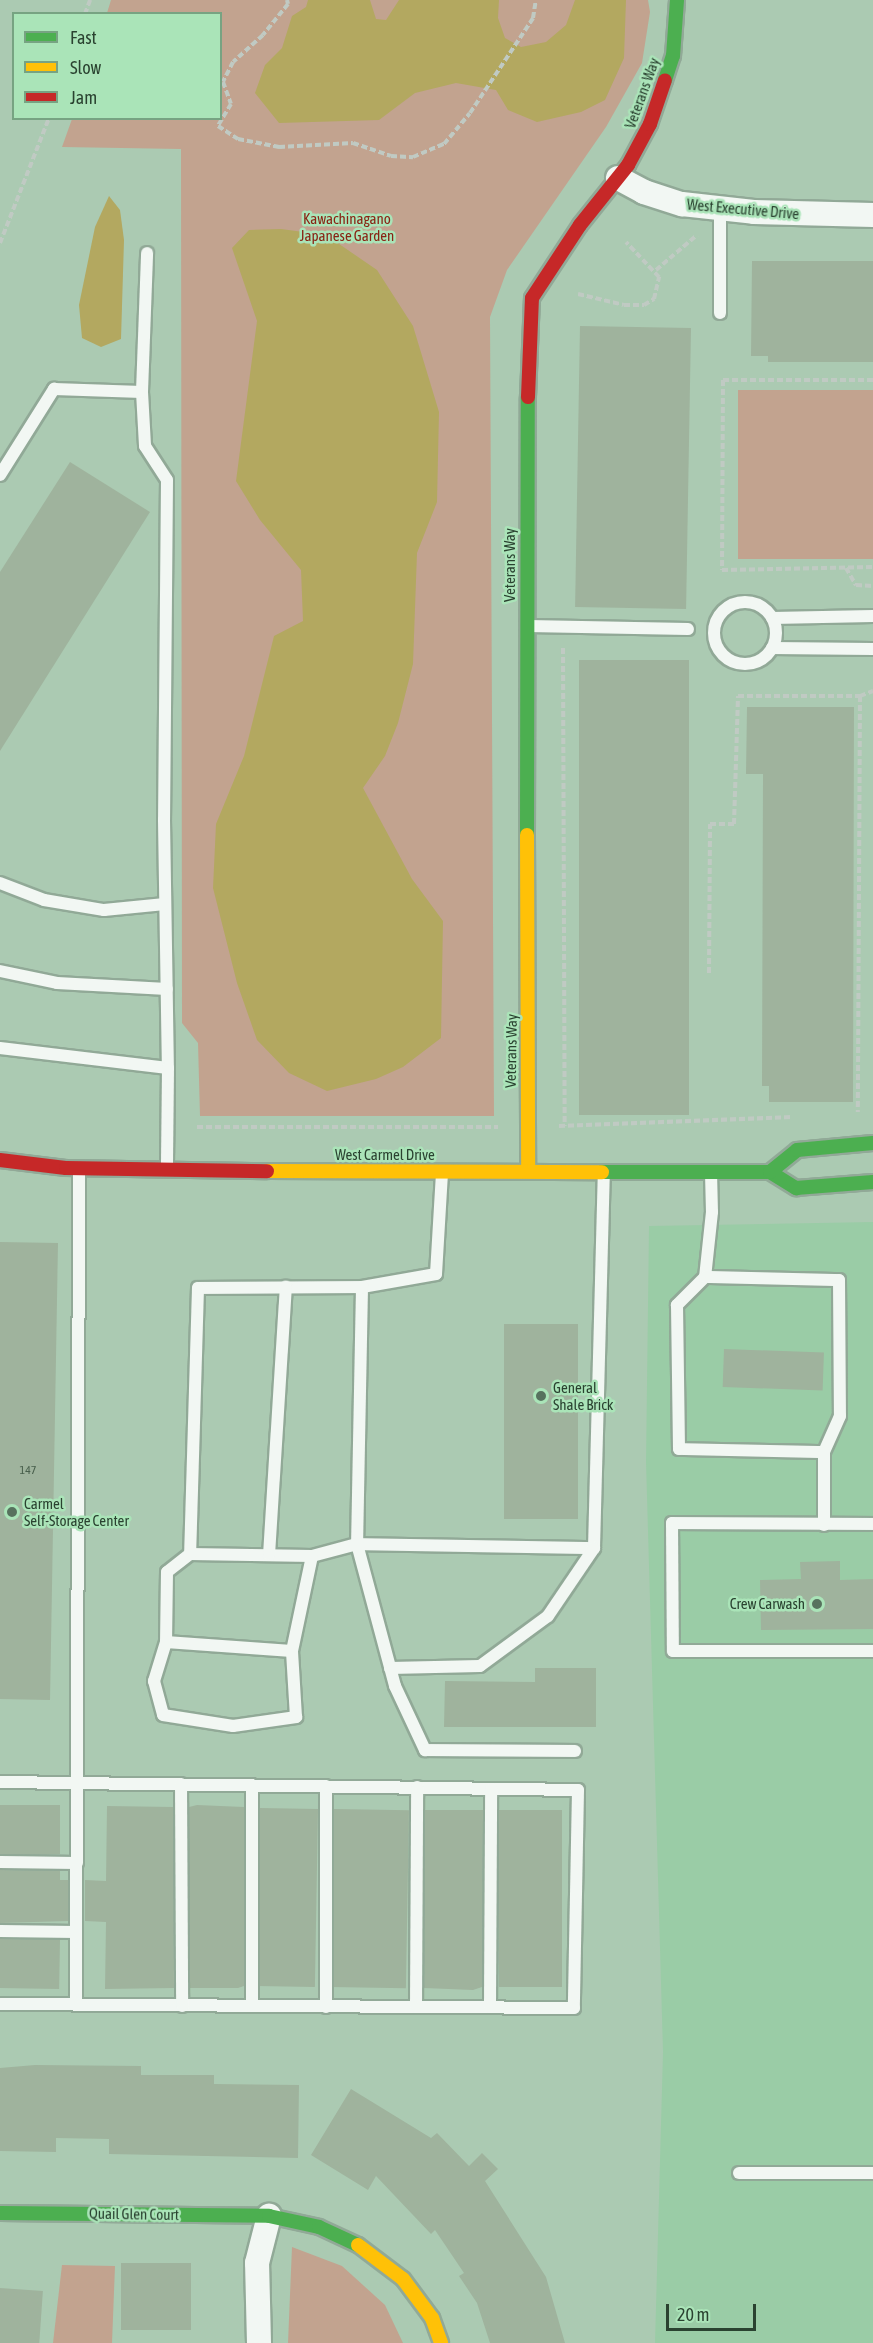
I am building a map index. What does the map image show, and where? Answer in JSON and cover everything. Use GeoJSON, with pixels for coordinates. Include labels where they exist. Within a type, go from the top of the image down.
{"type":"FeatureCollection","features":[{"type":"Feature","properties":{"kind":"street","name":"Veterans Way"},"geometry":{"type":"LineString","coordinates":[[528,1170],[528,349],[532,298],[580,225],[618,178],[641,143],[667,80],[676,34],[677,0]]}},
{"type":"Feature","properties":{"kind":"street","name":"West Executive Drive"},"geometry":{"type":"LineString","coordinates":[[618,178],[665,200],[720,208],[873,215]]}},
{"type":"Feature","properties":{"kind":"street"},"geometry":{"type":"LineString","coordinates":[[873,1143],[797,1150],[770,1172],[796,1188],[873,1182]]}},
{"type":"Feature","properties":{"kind":"street","name":"West Carmel Drive"},"geometry":{"type":"LineString","coordinates":[[0,1160],[79,1169],[770,1172]]}},
{"type":"Feature","properties":{"kind":"street","name":"Quail Glen Court"},"geometry":{"type":"LineString","coordinates":[[0,2213],[269,2216],[319,2227],[364,2248],[403,2278],[432,2318],[441,2343]]}},
{"type":"Feature","properties":{"kind":"street"},"geometry":{"type":"LineString","coordinates":[[259,2343],[257,2263],[269,2216]]}},
{"type":"Feature","properties":{"kind":"lane"},"geometry":{"type":"LineString","coordinates":[[720,208],[720,313]]}},
{"type":"Feature","properties":{"kind":"lane"},"geometry":{"type":"LineString","coordinates":[[147,253],[142,392],[145,446],[167,480],[165,904],[167,1170]]}},
{"type":"Feature","properties":{"kind":"lane"},"geometry":{"type":"LineString","coordinates":[[0,475],[54,389],[142,392]]}},
{"type":"Feature","properties":{"kind":"lane"},"geometry":{"type":"LineString","coordinates":[[752,603],[772,618],[777,633],[772,648],[762,660],[741,664],[723,655],[714,637],[718,617],[733,605],[752,603]]}},
{"type":"Feature","properties":{"kind":"lane"},"geometry":{"type":"LineString","coordinates":[[772,618],[873,616]]}},
{"type":"Feature","properties":{"kind":"lane"},"geometry":{"type":"LineString","coordinates":[[527,626],[688,629]]}},
{"type":"Feature","properties":{"kind":"lane"},"geometry":{"type":"LineString","coordinates":[[772,648],[873,649]]}},
{"type":"Feature","properties":{"kind":"lane"},"geometry":{"type":"LineString","coordinates":[[0,883],[44,900],[104,910],[165,904]]}},
{"type":"Feature","properties":{"kind":"lane"},"geometry":{"type":"LineString","coordinates":[[0,971],[57,983],[167,989]]}},
{"type":"Feature","properties":{"kind":"lane"},"geometry":{"type":"LineString","coordinates":[[0,1048],[168,1068]]}},
{"type":"Feature","properties":{"kind":"lane"},"geometry":{"type":"LineString","coordinates":[[76,2005],[79,1169]]}},
{"type":"Feature","properties":{"kind":"lane"},"geometry":{"type":"LineString","coordinates":[[390,1668],[480,1666],[548,1616],[594,1548],[604,1171]]}},
{"type":"Feature","properties":{"kind":"lane"},"geometry":{"type":"LineString","coordinates":[[711,1171],[712,1212],[705,1277],[677,1305],[680,1449],[824,1452]]}},
{"type":"Feature","properties":{"kind":"lane"},"geometry":{"type":"LineString","coordinates":[[190,1554],[198,1288],[362,1287],[436,1274],[442,1172]]}},
{"type":"Feature","properties":{"kind":"lane"},"geometry":{"type":"LineString","coordinates":[[705,1277],[838,1280],[840,1416],[824,1452],[824,1525]]}},
{"type":"Feature","properties":{"kind":"lane"},"geometry":{"type":"LineString","coordinates":[[269,1555],[286,1287]]}},
{"type":"Feature","properties":{"kind":"lane"},"geometry":{"type":"LineString","coordinates":[[362,1287],[357,1544],[390,1668],[425,1750],[575,1751]]}},
{"type":"Feature","properties":{"kind":"lane"},"geometry":{"type":"LineString","coordinates":[[873,1524],[672,1523],[673,1651],[873,1651]]}},
{"type":"Feature","properties":{"kind":"lane"},"geometry":{"type":"LineString","coordinates":[[312,1556],[292,1651],[296,1717],[233,1726],[163,1715],[154,1681],[166,1642],[167,1572],[190,1554],[312,1556],[357,1544],[594,1548]]}},
{"type":"Feature","properties":{"kind":"lane"},"geometry":{"type":"LineString","coordinates":[[166,1642],[292,1651]]}},
{"type":"Feature","properties":{"kind":"lane"},"geometry":{"type":"LineString","coordinates":[[0,1782],[578,1790],[574,2008],[0,2004]]}},
{"type":"Feature","properties":{"kind":"lane"},"geometry":{"type":"LineString","coordinates":[[181,1784],[182,2006]]}},
{"type":"Feature","properties":{"kind":"lane"},"geometry":{"type":"LineString","coordinates":[[252,1785],[252,2006]]}},
{"type":"Feature","properties":{"kind":"lane"},"geometry":{"type":"LineString","coordinates":[[326,1786],[326,2007]]}},
{"type":"Feature","properties":{"kind":"lane"},"geometry":{"type":"LineString","coordinates":[[416,2007],[417,1787]]}},
{"type":"Feature","properties":{"kind":"lane"},"geometry":{"type":"LineString","coordinates":[[490,1789],[490,2007]]}},
{"type":"Feature","properties":{"kind":"lane"},"geometry":{"type":"LineString","coordinates":[[0,1862],[77,1863]]}},
{"type":"Feature","properties":{"kind":"lane"},"geometry":{"type":"LineString","coordinates":[[0,1931],[76,1932]]}},
{"type":"Feature","properties":{"kind":"lane"},"geometry":{"type":"LineString","coordinates":[[739,2173],[873,2173]]}},
{"type":"Feature","properties":{"kind":"path"},"geometry":{"type":"LineString","coordinates":[[222,119],[231,104],[223,82],[233,62],[263,35],[288,4],[287,0]]}},
{"type":"Feature","properties":{"kind":"path"},"geometry":{"type":"LineString","coordinates":[[222,120],[218,126],[238,140],[279,147],[353,143],[391,156],[413,157],[444,144],[470,113],[533,18],[536,0]]}},
{"type":"Feature","properties":{"kind":"path"},"geometry":{"type":"LineString","coordinates":[[0,243],[48,120]]}},
{"type":"Feature","properties":{"kind":"path"},"geometry":{"type":"LineString","coordinates":[[656,270],[697,235]]}},
{"type":"Feature","properties":{"kind":"path"},"geometry":{"type":"LineString","coordinates":[[578,294],[613,304],[644,305],[654,299],[659,277],[656,270],[627,242]]}},
{"type":"Feature","properties":{"kind":"path"},"geometry":{"type":"LineString","coordinates":[[873,380],[723,380],[722,570],[873,567]]}},
{"type":"Feature","properties":{"kind":"path"},"geometry":{"type":"LineString","coordinates":[[846,568],[856,585],[873,586]]}},
{"type":"Feature","properties":{"kind":"path"},"geometry":{"type":"LineString","coordinates":[[563,648],[565,1126]]}},
{"type":"Feature","properties":{"kind":"path"},"geometry":{"type":"LineString","coordinates":[[709,973],[710,824],[734,824],[738,696],[860,696],[873,691]]}},
{"type":"Feature","properties":{"kind":"path"},"geometry":{"type":"LineString","coordinates":[[858,1112],[860,696]]}},
{"type":"Feature","properties":{"kind":"shaded area"},"geometry":{"type":"Polygon","coordinates":[[[308,0],[370,0],[376,19],[386,20],[399,0],[499,0],[498,18],[505,38],[521,47],[546,42],[566,25],[575,0],[626,0],[624,58],[605,100],[581,112],[537,122],[508,110],[496,90],[456,83],[415,93],[379,120],[279,123],[255,93],[265,65],[282,48],[292,16],[306,7],[308,0]]]}},
{"type":"Feature","properties":{"kind":"shaded area"},"geometry":{"type":"Polygon","coordinates":[[[109,196],[120,210],[124,240],[121,339],[101,347],[82,338],[79,305],[95,227],[109,196]]]}},
{"type":"Feature","properties":{"kind":"shaded area"},"geometry":{"type":"Polygon","coordinates":[[[281,229],[326,235],[377,270],[413,326],[439,412],[437,502],[417,553],[413,664],[398,723],[385,756],[363,788],[412,879],[443,921],[441,1038],[403,1067],[376,1079],[327,1091],[289,1073],[257,1040],[237,983],[213,888],[216,824],[244,756],[274,636],[303,621],[301,570],[260,520],[236,481],[257,321],[232,248],[249,230],[281,229]]]}},
{"type":"Feature","properties":{"kind":"shaded area"},"geometry":{"type":"Polygon","coordinates":[[[873,1222],[873,2343],[655,2343],[663,2052],[646,1462],[649,1226],[873,1222]]]}},
{"type":"Feature","properties":{"kind":"green space","name":"Kawachinagano Japanese Garden"},"geometry":{"type":"Polygon","coordinates":[[[111,0],[648,0],[650,12],[642,63],[606,127],[507,270],[490,317],[494,1116],[200,1116],[198,1043],[182,1023],[181,149],[62,147],[72,120],[222,120],[222,12],[107,12],[111,0]]]}},
{"type":"Feature","properties":{"kind":"green space"},"geometry":{"type":"Polygon","coordinates":[[[738,390],[873,390],[873,559],[738,559],[738,390]]]}},
{"type":"Feature","properties":{"kind":"green space"},"geometry":{"type":"Polygon","coordinates":[[[292,2247],[342,2266],[385,2305],[403,2343],[288,2343],[292,2247]]]}},
{"type":"Feature","properties":{"kind":"green space"},"geometry":{"type":"Polygon","coordinates":[[[62,2265],[115,2266],[112,2343],[53,2343],[62,2265]]]}},
{"type":"Feature","properties":{"kind":"building"},"geometry":{"type":"Polygon","coordinates":[[[752,261],[873,261],[873,362],[768,362],[768,356],[751,356],[752,261]]]}},
{"type":"Feature","properties":{"kind":"building"},"geometry":{"type":"Polygon","coordinates":[[[580,326],[691,328],[686,609],[575,607],[580,326]]]}},
{"type":"Feature","properties":{"kind":"building"},"geometry":{"type":"Polygon","coordinates":[[[70,462],[150,512],[0,751],[0,572],[70,462]]]}},
{"type":"Feature","properties":{"kind":"building"},"geometry":{"type":"Polygon","coordinates":[[[579,660],[689,660],[689,1115],[579,1115],[579,660]]]}},
{"type":"Feature","properties":{"kind":"building"},"geometry":{"type":"Polygon","coordinates":[[[747,707],[854,707],[853,1102],[769,1102],[769,1086],[762,1086],[763,774],[746,774],[747,707]]]}},
{"type":"Feature","properties":{"kind":"building"},"geometry":{"type":"Polygon","coordinates":[[[0,1242],[58,1243],[50,1700],[0,1699],[0,1242]]]}},
{"type":"Feature","properties":{"kind":"building","name":"General Shale Brick"},"geometry":{"type":"Polygon","coordinates":[[[504,1324],[578,1324],[578,1519],[504,1519],[504,1324]]]}},
{"type":"Feature","properties":{"kind":"building"},"geometry":{"type":"Polygon","coordinates":[[[724,1349],[824,1352],[823,1390],[723,1387],[724,1349]]]}},
{"type":"Feature","properties":{"kind":"building","name":"Crew Carwash"},"geometry":{"type":"Polygon","coordinates":[[[840,1561],[840,1580],[873,1579],[873,1629],[761,1630],[760,1580],[801,1579],[800,1562],[840,1561]]]}},
{"type":"Feature","properties":{"kind":"building"},"geometry":{"type":"Polygon","coordinates":[[[535,1668],[596,1668],[596,1727],[444,1727],[445,1681],[535,1682],[535,1668]]]}},
{"type":"Feature","properties":{"kind":"building"},"geometry":{"type":"Polygon","coordinates":[[[0,1805],[60,1805],[60,1854],[0,1854],[0,1805]]]}},
{"type":"Feature","properties":{"kind":"building"},"geometry":{"type":"Polygon","coordinates":[[[197,1805],[244,1807],[244,1986],[238,1988],[190,1988],[189,1807],[197,1805]]]}},
{"type":"Feature","properties":{"kind":"building"},"geometry":{"type":"Polygon","coordinates":[[[107,1806],[173,1807],[174,1988],[105,1989],[106,1922],[85,1921],[85,1880],[106,1881],[107,1806]]]}},
{"type":"Feature","properties":{"kind":"building"},"geometry":{"type":"Polygon","coordinates":[[[260,1808],[318,1809],[315,1987],[257,1986],[260,1808]]]}},
{"type":"Feature","properties":{"kind":"building"},"geometry":{"type":"Polygon","coordinates":[[[334,1809],[409,1810],[406,1988],[331,1987],[334,1809]]]}},
{"type":"Feature","properties":{"kind":"building"},"geometry":{"type":"Polygon","coordinates":[[[425,1810],[483,1810],[482,1987],[473,1990],[424,1988],[425,1810]]]}},
{"type":"Feature","properties":{"kind":"building"},"geometry":{"type":"Polygon","coordinates":[[[499,1810],[562,1810],[562,1987],[499,1987],[499,1810]]]}},
{"type":"Feature","properties":{"kind":"building"},"geometry":{"type":"Polygon","coordinates":[[[0,1870],[60,1871],[60,1880],[68,1880],[68,1921],[0,1923],[0,1870]]]}},
{"type":"Feature","properties":{"kind":"building"},"geometry":{"type":"Polygon","coordinates":[[[0,1939],[60,1940],[59,1989],[0,1988],[0,1939]]]}},
{"type":"Feature","properties":{"kind":"building"},"geometry":{"type":"Polygon","coordinates":[[[35,2065],[141,2066],[141,2075],[214,2075],[214,2084],[299,2085],[298,2158],[109,2154],[109,2139],[56,2138],[56,2152],[0,2151],[0,2068],[35,2065]]]}},
{"type":"Feature","properties":{"kind":"building"},"geometry":{"type":"Polygon","coordinates":[[[351,2089],[431,2138],[437,2133],[469,2166],[482,2153],[498,2169],[485,2181],[546,2277],[565,2343],[490,2343],[477,2303],[459,2276],[464,2273],[435,2230],[431,2234],[376,2176],[368,2190],[311,2155],[351,2089]]]}},
{"type":"Feature","properties":{"kind":"building"},"geometry":{"type":"Polygon","coordinates":[[[121,2263],[191,2263],[191,2330],[121,2330],[121,2263]]]}},
{"type":"Feature","properties":{"kind":"building"},"geometry":{"type":"Polygon","coordinates":[[[0,2288],[43,2291],[39,2343],[0,2343],[0,2288]]]}},
{"type":"Feature","properties":{"kind":"traffic: fast"},"geometry":{"type":"LineString","coordinates":[[665,80],[673,56],[677,0]]}},
{"type":"Feature","properties":{"kind":"traffic: fast"},"geometry":{"type":"LineString","coordinates":[[527,835],[528,397]]}},
{"type":"Feature","properties":{"kind":"traffic: fast"},"geometry":{"type":"LineString","coordinates":[[770,1172],[797,1150],[873,1143]]}},
{"type":"Feature","properties":{"kind":"traffic: fast"},"geometry":{"type":"LineString","coordinates":[[602,1172],[770,1172],[796,1188],[873,1182]]}},
{"type":"Feature","properties":{"kind":"traffic: fast"},"geometry":{"type":"LineString","coordinates":[[0,2213],[269,2216],[319,2227],[358,2245]]}},
{"type":"Feature","properties":{"kind":"traffic: slow"},"geometry":{"type":"LineString","coordinates":[[527,835],[528,1170]]}},
{"type":"Feature","properties":{"kind":"traffic: slow"},"geometry":{"type":"LineString","coordinates":[[267,1171],[602,1172]]}},
{"type":"Feature","properties":{"kind":"traffic: slow"},"geometry":{"type":"LineString","coordinates":[[358,2245],[403,2279],[432,2318],[441,2343]]}},
{"type":"Feature","properties":{"kind":"traffic: jam"},"geometry":{"type":"LineString","coordinates":[[528,397],[532,298],[580,225],[628,165],[650,124],[665,80]]}},
{"type":"Feature","properties":{"kind":"traffic: jam"},"geometry":{"type":"LineString","coordinates":[[0,1160],[66,1168],[267,1171]]}},
{"type":"Feature","properties":{"kind":"place","name":"General Shale Brick"},"geometry":{"type":"Point","coordinates":[541,1396]}},
{"type":"Feature","properties":{"kind":"place","name":"Carmel Self-Storage Center"},"geometry":{"type":"Point","coordinates":[12,1512]}},
{"type":"Feature","properties":{"kind":"place","name":"Crew Carwash"},"geometry":{"type":"Point","coordinates":[817,1604]}}]}
